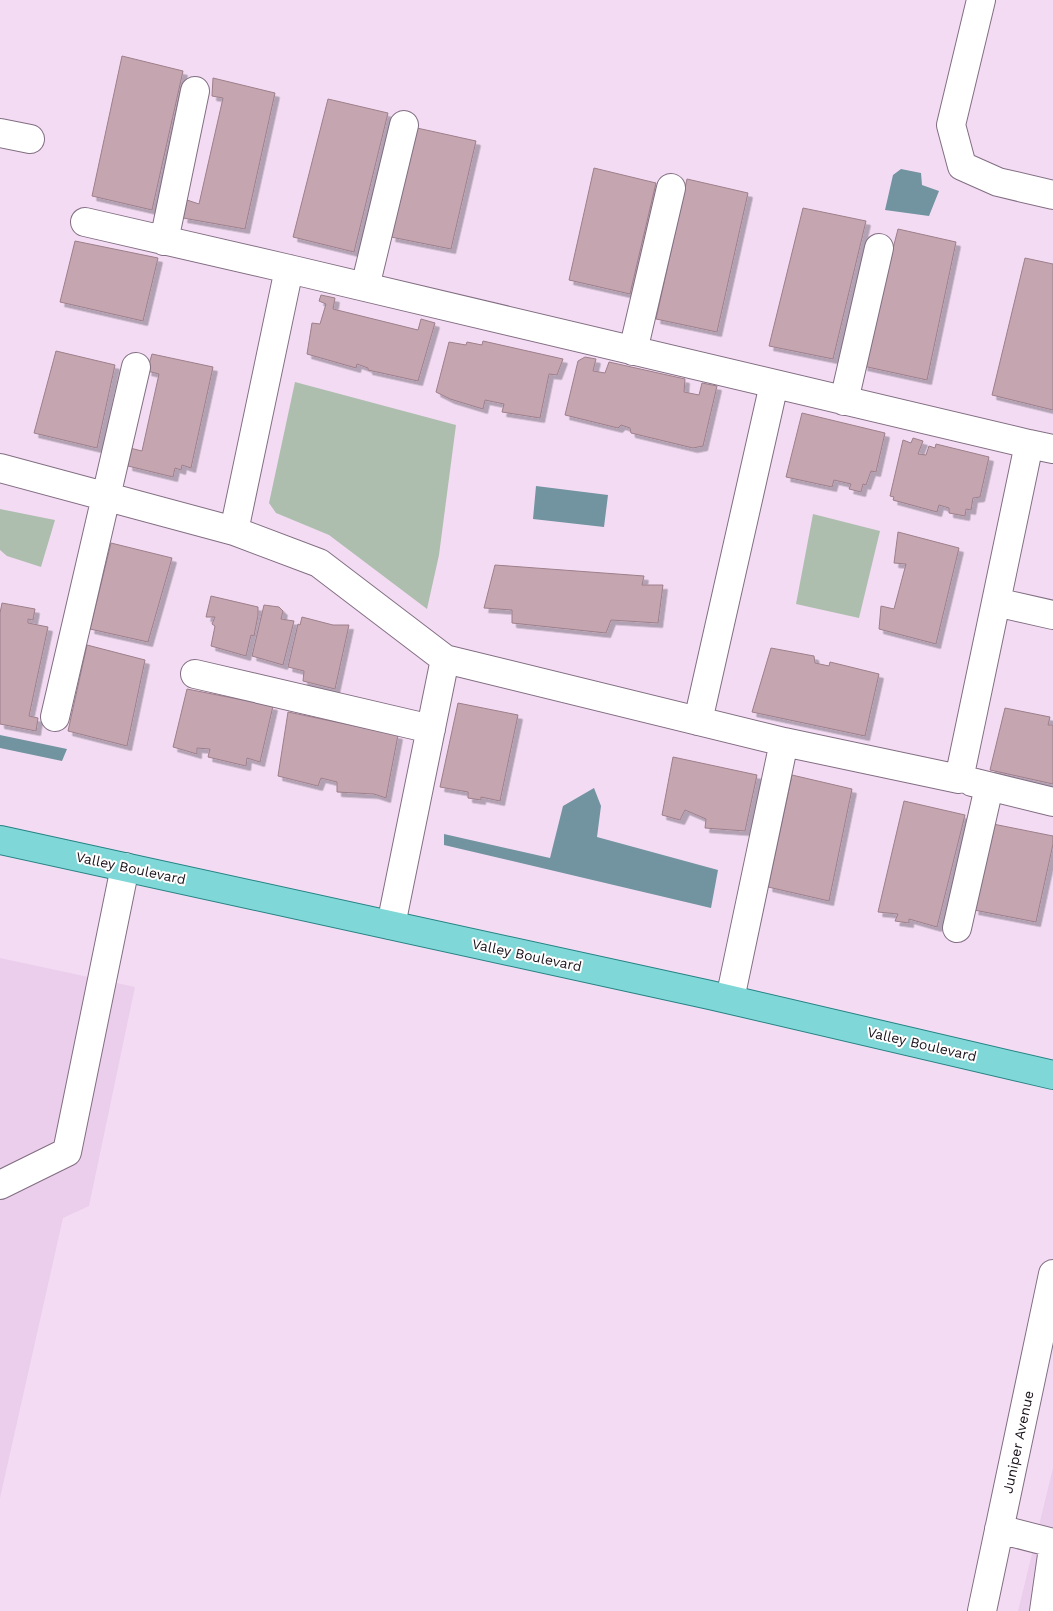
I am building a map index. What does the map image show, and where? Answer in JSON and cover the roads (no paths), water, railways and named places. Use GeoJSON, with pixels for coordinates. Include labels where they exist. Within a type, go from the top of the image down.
{"type":"FeatureCollection","features":[{"type":"Feature","properties":{"kind":"main road","name":"Valley Boulevard"},"geometry":{"type":"LineString","coordinates":[[0,840],[730,999],[1053,1075]]}},
{"type":"Feature","properties":{"kind":"street"},"geometry":{"type":"LineString","coordinates":[[981,0],[951,125],[962,166],[998,182],[1053,195]]}},
{"type":"Feature","properties":{"kind":"street"},"geometry":{"type":"LineString","coordinates":[[164,241],[195,91]]}},
{"type":"Feature","properties":{"kind":"street"},"geometry":{"type":"LineString","coordinates":[[365,287],[404,125]]}},
{"type":"Feature","properties":{"kind":"street"},"geometry":{"type":"LineString","coordinates":[[0,132],[30,139]]}},
{"type":"Feature","properties":{"kind":"street"},"geometry":{"type":"LineString","coordinates":[[633,351],[671,188]]}},
{"type":"Feature","properties":{"kind":"street"},"geometry":{"type":"LineString","coordinates":[[86,222],[1041,447],[996,602],[958,779]]}},
{"type":"Feature","properties":{"kind":"street"},"geometry":{"type":"LineString","coordinates":[[844,401],[879,248]]}},
{"type":"Feature","properties":{"kind":"street"},"geometry":{"type":"LineString","coordinates":[[234,531],[289,269]]}},
{"type":"Feature","properties":{"kind":"street"},"geometry":{"type":"LineString","coordinates":[[55,717],[136,367]]}},
{"type":"Feature","properties":{"kind":"street"},"geometry":{"type":"LineString","coordinates":[[698,721],[774,384]]}},
{"type":"Feature","properties":{"kind":"street"},"geometry":{"type":"LineString","coordinates":[[0,468],[234,531],[319,563],[445,659],[784,742],[958,779],[1053,802]]}},
{"type":"Feature","properties":{"kind":"street"},"geometry":{"type":"LineString","coordinates":[[996,602],[1053,615]]}},
{"type":"Feature","properties":{"kind":"street"},"geometry":{"type":"LineString","coordinates":[[391,925],[445,659]]}},
{"type":"Feature","properties":{"kind":"street"},"geometry":{"type":"LineString","coordinates":[[195,674],[431,729]]}},
{"type":"Feature","properties":{"kind":"street"},"geometry":{"type":"LineString","coordinates":[[730,999],[784,742]]}},
{"type":"Feature","properties":{"kind":"street"},"geometry":{"type":"LineString","coordinates":[[957,928],[988,786]]}},
{"type":"Feature","properties":{"kind":"street"},"geometry":{"type":"LineString","coordinates":[[0,1184],[67,1152],[125,867]]}},
{"type":"Feature","properties":{"kind":"street"},"geometry":{"type":"LineString","coordinates":[[0,1164],[29,1170]]}},
{"type":"Feature","properties":{"kind":"street","name":"Juniper Avenue"},"geometry":{"type":"LineString","coordinates":[[982,1611],[1053,1274]]}},
{"type":"Feature","properties":{"kind":"street"},"geometry":{"type":"LineString","coordinates":[[999,1529],[1053,1543]]}},
{"type":"Feature","properties":{"kind":"street"},"geometry":{"type":"LineString","coordinates":[[1044,1611],[1053,1548]]}},
{"type":"Feature","properties":{"kind":"water"},"geometry":{"type":"Polygon","coordinates":[[[901,169],[921,173],[922,185],[939,191],[929,216],[885,210],[893,175],[901,169]]]}},
{"type":"Feature","properties":{"kind":"water"},"geometry":{"type":"Polygon","coordinates":[[[536,486],[608,495],[604,527],[533,519],[536,486]]]}},
{"type":"Feature","properties":{"kind":"water"},"geometry":{"type":"Polygon","coordinates":[[[0,735],[67,749],[62,761],[0,748],[0,735]]]}},
{"type":"Feature","properties":{"kind":"water"},"geometry":{"type":"Polygon","coordinates":[[[594,788],[601,806],[597,837],[718,870],[711,908],[444,845],[444,834],[550,858],[563,806],[594,788]]]}}]}
